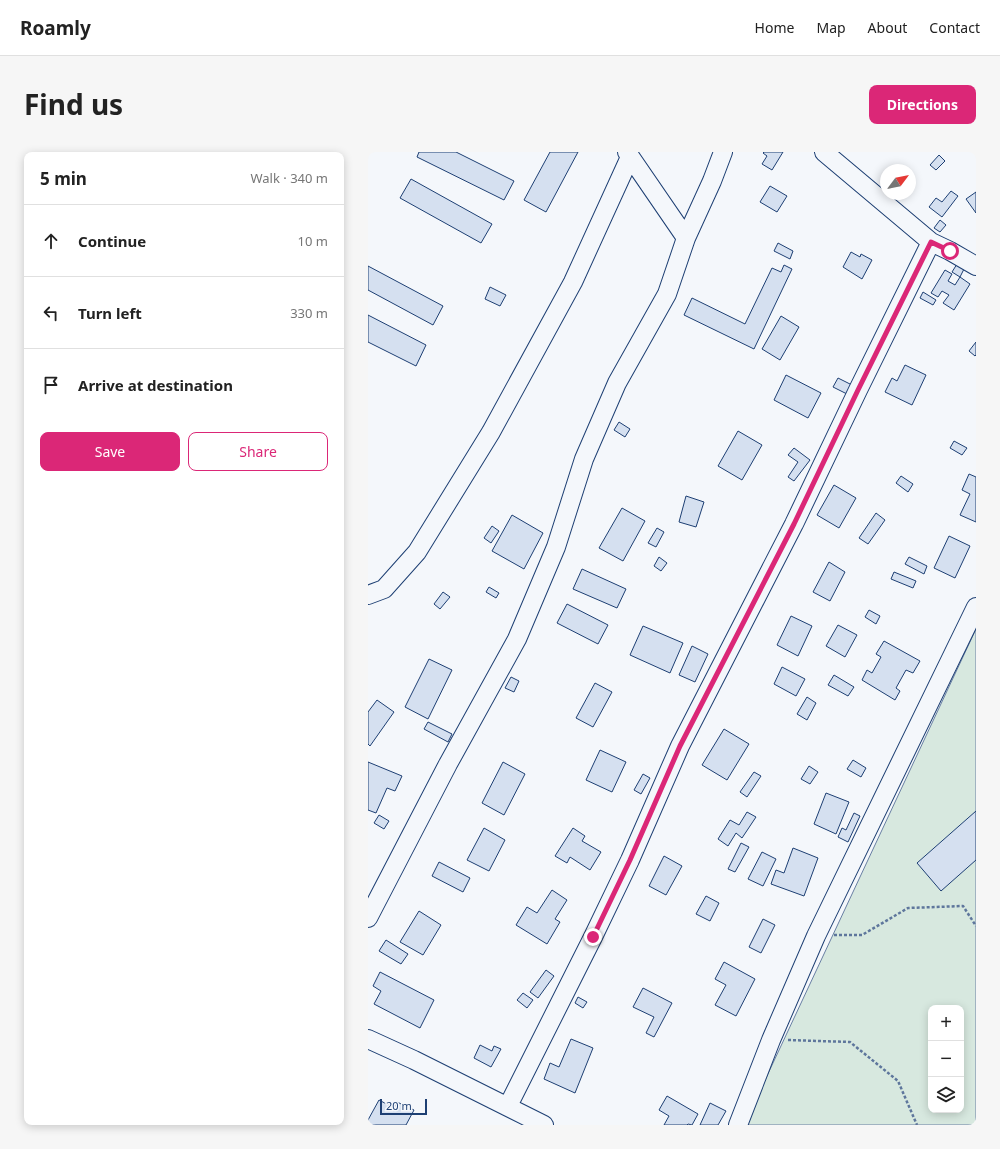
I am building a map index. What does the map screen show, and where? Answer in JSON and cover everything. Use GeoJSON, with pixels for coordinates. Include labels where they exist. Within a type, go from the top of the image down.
{"type":"FeatureCollection","features":[{"type":"Feature","properties":{"kind":"street"},"geometry":{"type":"LineString","coordinates":[[368,918],[448,764],[516,639],[556,547],[584,458],[617,383],[667,294],[686,238],[723,152]]}},
{"type":"Feature","properties":{"kind":"street"},"geometry":{"type":"LineString","coordinates":[[824,152],[931,242],[976,266]]}},
{"type":"Feature","properties":{"kind":"street"},"geometry":{"type":"LineString","coordinates":[[629,155],[686,238]]}},
{"type":"Feature","properties":{"kind":"street"},"geometry":{"type":"LineString","coordinates":[[368,595],[384,589],[417,552],[491,432],[573,282],[629,155]]}},
{"type":"Feature","properties":{"kind":"street"},"geometry":{"type":"LineString","coordinates":[[508,1106],[620,881],[680,746],[794,524],[861,383],[931,242]]}},
{"type":"Feature","properties":{"kind":"street"},"geometry":{"type":"LineString","coordinates":[[738,1125],[771,1040],[816,936],[976,607]]}},
{"type":"Feature","properties":{"kind":"street"},"geometry":{"type":"LineString","coordinates":[[368,1039],[508,1106],[544,1125]]}},
{"type":"Feature","properties":{"kind":"path"},"geometry":{"type":"LineString","coordinates":[[816,936],[862,935],[908,908],[963,906],[976,926]]}},
{"type":"Feature","properties":{"kind":"path"},"geometry":{"type":"LineString","coordinates":[[771,1040],[850,1042],[898,1082],[917,1125]]}},
{"type":"Feature","properties":{"kind":"shaded area"},"geometry":{"type":"Polygon","coordinates":[[[976,629],[976,1125],[744,1125],[976,629]]]}},
{"type":"Feature","properties":{"kind":"building"},"geometry":{"type":"Polygon","coordinates":[[[419,152],[456,152],[514,181],[504,200],[417,157],[419,152]]]}},
{"type":"Feature","properties":{"kind":"building"},"geometry":{"type":"Polygon","coordinates":[[[550,152],[578,152],[546,212],[524,200],[550,152]]]}},
{"type":"Feature","properties":{"kind":"building"},"geometry":{"type":"Polygon","coordinates":[[[783,152],[772,170],[762,164],[767,156],[763,153],[783,152]]]}},
{"type":"Feature","properties":{"kind":"building"},"geometry":{"type":"Polygon","coordinates":[[[939,155],[945,161],[936,170],[930,165],[939,155]]]}},
{"type":"Feature","properties":{"kind":"building"},"geometry":{"type":"Polygon","coordinates":[[[411,179],[492,224],[481,243],[400,198],[411,179]]]}},
{"type":"Feature","properties":{"kind":"building"},"geometry":{"type":"Polygon","coordinates":[[[770,186],[787,196],[777,212],[760,202],[770,186]]]}},
{"type":"Feature","properties":{"kind":"building"},"geometry":{"type":"Polygon","coordinates":[[[951,191],[958,196],[942,217],[929,207],[936,198],[942,202],[951,191]]]}},
{"type":"Feature","properties":{"kind":"building"},"geometry":{"type":"Polygon","coordinates":[[[976,192],[976,213],[966,199],[976,192]]]}},
{"type":"Feature","properties":{"kind":"building"},"geometry":{"type":"Polygon","coordinates":[[[940,220],[946,225],[940,232],[934,228],[940,220]]]}},
{"type":"Feature","properties":{"kind":"building"},"geometry":{"type":"Polygon","coordinates":[[[778,243],[793,251],[790,259],[774,251],[778,243]]]}},
{"type":"Feature","properties":{"kind":"building"},"geometry":{"type":"Polygon","coordinates":[[[851,252],[860,257],[861,254],[872,260],[862,279],[843,267],[851,252]]]}},
{"type":"Feature","properties":{"kind":"building"},"geometry":{"type":"Polygon","coordinates":[[[957,264],[964,269],[960,277],[952,272],[957,264]]]}},
{"type":"Feature","properties":{"kind":"building"},"geometry":{"type":"Polygon","coordinates":[[[784,265],[792,269],[754,349],[684,315],[692,298],[745,324],[772,268],[781,272],[784,265]]]}},
{"type":"Feature","properties":{"kind":"building"},"geometry":{"type":"Polygon","coordinates":[[[368,266],[443,306],[433,325],[368,290],[368,266]]]}},
{"type":"Feature","properties":{"kind":"building"},"geometry":{"type":"Polygon","coordinates":[[[945,270],[952,274],[948,281],[955,285],[960,277],[970,284],[954,310],[943,303],[949,295],[942,291],[938,297],[931,293],[945,270]]]}},
{"type":"Feature","properties":{"kind":"building"},"geometry":{"type":"Polygon","coordinates":[[[490,287],[506,295],[500,306],[485,299],[490,287]]]}},
{"type":"Feature","properties":{"kind":"building"},"geometry":{"type":"Polygon","coordinates":[[[923,292],[936,300],[933,305],[920,298],[923,292]]]}},
{"type":"Feature","properties":{"kind":"building"},"geometry":{"type":"Polygon","coordinates":[[[368,315],[426,345],[416,366],[368,342],[368,315]]]}},
{"type":"Feature","properties":{"kind":"building"},"geometry":{"type":"Polygon","coordinates":[[[781,316],[799,327],[780,360],[762,349],[781,316]]]}},
{"type":"Feature","properties":{"kind":"building"},"geometry":{"type":"Polygon","coordinates":[[[976,342],[976,355],[975,356],[969,351],[976,342]]]}},
{"type":"Feature","properties":{"kind":"building"},"geometry":{"type":"Polygon","coordinates":[[[905,365],[926,375],[912,405],[885,392],[892,378],[897,381],[905,365]]]}},
{"type":"Feature","properties":{"kind":"building"},"geometry":{"type":"Polygon","coordinates":[[[786,375],[821,393],[808,418],[774,400],[786,375]]]}},
{"type":"Feature","properties":{"kind":"building"},"geometry":{"type":"Polygon","coordinates":[[[838,378],[852,385],[847,394],[833,387],[838,378]]]}},
{"type":"Feature","properties":{"kind":"building"},"geometry":{"type":"Polygon","coordinates":[[[619,422],[630,429],[625,437],[614,430],[619,422]]]}},
{"type":"Feature","properties":{"kind":"building"},"geometry":{"type":"Polygon","coordinates":[[[738,431],[762,445],[742,480],[718,466],[738,431]]]}},
{"type":"Feature","properties":{"kind":"building"},"geometry":{"type":"Polygon","coordinates":[[[954,441],[967,448],[962,455],[950,448],[954,441]]]}},
{"type":"Feature","properties":{"kind":"building"},"geometry":{"type":"Polygon","coordinates":[[[794,448],[810,460],[794,481],[788,477],[798,462],[788,455],[794,448]]]}},
{"type":"Feature","properties":{"kind":"building"},"geometry":{"type":"Polygon","coordinates":[[[969,474],[976,477],[976,522],[960,515],[970,494],[962,490],[969,474]]]}},
{"type":"Feature","properties":{"kind":"building"},"geometry":{"type":"Polygon","coordinates":[[[901,476],[913,484],[908,492],[896,483],[901,476]]]}},
{"type":"Feature","properties":{"kind":"building"},"geometry":{"type":"Polygon","coordinates":[[[834,485],[856,498],[839,528],[817,515],[834,485]]]}},
{"type":"Feature","properties":{"kind":"building"},"geometry":{"type":"Polygon","coordinates":[[[686,496],[704,502],[696,527],[679,522],[686,496]]]}},
{"type":"Feature","properties":{"kind":"building"},"geometry":{"type":"Polygon","coordinates":[[[622,508],[645,521],[623,561],[599,548],[622,508]]]}},
{"type":"Feature","properties":{"kind":"building"},"geometry":{"type":"Polygon","coordinates":[[[876,513],[885,520],[868,544],[859,538],[876,513]]]}},
{"type":"Feature","properties":{"kind":"building"},"geometry":{"type":"Polygon","coordinates":[[[512,515],[543,533],[524,569],[492,551],[512,515]]]}},
{"type":"Feature","properties":{"kind":"building"},"geometry":{"type":"Polygon","coordinates":[[[492,526],[499,531],[491,543],[484,538],[492,526]]]}},
{"type":"Feature","properties":{"kind":"building"},"geometry":{"type":"Polygon","coordinates":[[[657,528],[664,532],[656,547],[648,543],[657,528]]]}},
{"type":"Feature","properties":{"kind":"building"},"geometry":{"type":"Polygon","coordinates":[[[949,536],[970,546],[955,578],[934,568],[949,536]]]}},
{"type":"Feature","properties":{"kind":"building"},"geometry":{"type":"Polygon","coordinates":[[[659,557],[667,563],[661,571],[654,566],[659,557]]]}},
{"type":"Feature","properties":{"kind":"building"},"geometry":{"type":"Polygon","coordinates":[[[909,557],[927,566],[924,574],[905,564],[909,557]]]}},
{"type":"Feature","properties":{"kind":"building"},"geometry":{"type":"Polygon","coordinates":[[[829,562],[845,572],[830,601],[813,592],[829,562]]]}},
{"type":"Feature","properties":{"kind":"building"},"geometry":{"type":"Polygon","coordinates":[[[582,569],[626,589],[617,608],[573,589],[582,569]]]}},
{"type":"Feature","properties":{"kind":"building"},"geometry":{"type":"Polygon","coordinates":[[[894,572],[916,581],[913,588],[891,579],[894,572]]]}},
{"type":"Feature","properties":{"kind":"building"},"geometry":{"type":"Polygon","coordinates":[[[489,587],[499,593],[496,598],[486,592],[489,587]]]}},
{"type":"Feature","properties":{"kind":"building"},"geometry":{"type":"Polygon","coordinates":[[[443,592],[450,597],[440,609],[434,604],[443,592]]]}},
{"type":"Feature","properties":{"kind":"building"},"geometry":{"type":"Polygon","coordinates":[[[567,604],[608,625],[598,644],[557,623],[567,604]]]}},
{"type":"Feature","properties":{"kind":"building"},"geometry":{"type":"Polygon","coordinates":[[[869,610],[880,616],[876,624],[865,617],[869,610]]]}},
{"type":"Feature","properties":{"kind":"building"},"geometry":{"type":"Polygon","coordinates":[[[791,616],[812,626],[798,656],[777,645],[791,616]]]}},
{"type":"Feature","properties":{"kind":"building"},"geometry":{"type":"Polygon","coordinates":[[[838,625],[857,635],[845,657],[826,646],[838,625]]]}},
{"type":"Feature","properties":{"kind":"building"},"geometry":{"type":"Polygon","coordinates":[[[643,626],[683,643],[670,673],[630,655],[643,626]]]}},
{"type":"Feature","properties":{"kind":"building"},"geometry":{"type":"Polygon","coordinates":[[[884,641],[920,661],[913,673],[906,670],[896,688],[900,691],[895,700],[862,680],[867,670],[872,673],[881,657],[876,654],[884,641]]]}},
{"type":"Feature","properties":{"kind":"building"},"geometry":{"type":"Polygon","coordinates":[[[692,646],[708,654],[695,682],[679,675],[692,646]]]}},
{"type":"Feature","properties":{"kind":"building"},"geometry":{"type":"Polygon","coordinates":[[[429,659],[452,670],[428,719],[405,707],[429,659]]]}},
{"type":"Feature","properties":{"kind":"building"},"geometry":{"type":"Polygon","coordinates":[[[782,667],[805,679],[796,696],[774,684],[782,667]]]}},
{"type":"Feature","properties":{"kind":"building"},"geometry":{"type":"Polygon","coordinates":[[[834,675],[854,687],[848,696],[828,685],[834,675]]]}},
{"type":"Feature","properties":{"kind":"building"},"geometry":{"type":"Polygon","coordinates":[[[511,677],[519,681],[514,692],[505,688],[511,677]]]}},
{"type":"Feature","properties":{"kind":"building"},"geometry":{"type":"Polygon","coordinates":[[[595,683],[612,692],[593,727],[576,718],[595,683]]]}},
{"type":"Feature","properties":{"kind":"building"},"geometry":{"type":"Polygon","coordinates":[[[807,697],[816,703],[807,720],[797,714],[807,697]]]}},
{"type":"Feature","properties":{"kind":"building"},"geometry":{"type":"Polygon","coordinates":[[[377,700],[394,712],[370,746],[368,744],[368,712],[377,700]]]}},
{"type":"Feature","properties":{"kind":"building"},"geometry":{"type":"Polygon","coordinates":[[[428,722],[452,734],[448,742],[424,729],[428,722]]]}},
{"type":"Feature","properties":{"kind":"building"},"geometry":{"type":"Polygon","coordinates":[[[724,729],[749,744],[727,780],[702,765],[724,729]]]}},
{"type":"Feature","properties":{"kind":"building"},"geometry":{"type":"Polygon","coordinates":[[[600,750],[626,762],[612,792],[586,780],[600,750]]]}},
{"type":"Feature","properties":{"kind":"building"},"geometry":{"type":"Polygon","coordinates":[[[853,760],[866,768],[861,777],[847,769],[853,760]]]}},
{"type":"Feature","properties":{"kind":"building"},"geometry":{"type":"Polygon","coordinates":[[[368,762],[402,776],[395,791],[387,788],[376,813],[368,810],[368,762]]]}},
{"type":"Feature","properties":{"kind":"building"},"geometry":{"type":"Polygon","coordinates":[[[503,762],[525,774],[504,815],[482,803],[503,762]]]}},
{"type":"Feature","properties":{"kind":"building"},"geometry":{"type":"Polygon","coordinates":[[[809,766],[818,772],[810,784],[801,779],[809,766]]]}},
{"type":"Feature","properties":{"kind":"building"},"geometry":{"type":"Polygon","coordinates":[[[754,772],[761,776],[747,797],[740,792],[754,772]]]}},
{"type":"Feature","properties":{"kind":"building"},"geometry":{"type":"Polygon","coordinates":[[[643,774],[650,778],[641,794],[634,790],[643,774]]]}},
{"type":"Feature","properties":{"kind":"building"},"geometry":{"type":"Polygon","coordinates":[[[826,793],[849,802],[836,834],[814,824],[826,793]]]}},
{"type":"Feature","properties":{"kind":"building"},"geometry":{"type":"Polygon","coordinates":[[[976,811],[976,860],[941,891],[917,863],[976,811]]]}},
{"type":"Feature","properties":{"kind":"building"},"geometry":{"type":"Polygon","coordinates":[[[747,812],[756,817],[742,838],[736,833],[728,846],[718,839],[730,820],[739,825],[747,812]]]}},
{"type":"Feature","properties":{"kind":"building"},"geometry":{"type":"Polygon","coordinates":[[[854,813],[860,816],[848,842],[838,837],[842,828],[846,830],[854,813]]]}},
{"type":"Feature","properties":{"kind":"building"},"geometry":{"type":"Polygon","coordinates":[[[379,815],[389,821],[384,829],[374,823],[379,815]]]}},
{"type":"Feature","properties":{"kind":"building"},"geometry":{"type":"Polygon","coordinates":[[[484,828],[505,840],[489,871],[467,860],[484,828]]]}},
{"type":"Feature","properties":{"kind":"building"},"geometry":{"type":"Polygon","coordinates":[[[573,828],[585,836],[582,841],[601,852],[590,870],[570,857],[567,863],[555,856],[573,828]]]}},
{"type":"Feature","properties":{"kind":"building"},"geometry":{"type":"Polygon","coordinates":[[[741,843],[749,847],[735,872],[728,869],[741,843]]]}},
{"type":"Feature","properties":{"kind":"building"},"geometry":{"type":"Polygon","coordinates":[[[793,848],[818,858],[804,896],[771,884],[776,870],[784,873],[793,848]]]}},
{"type":"Feature","properties":{"kind":"building"},"geometry":{"type":"Polygon","coordinates":[[[762,852],[776,859],[763,886],[748,879],[762,852]]]}},
{"type":"Feature","properties":{"kind":"building"},"geometry":{"type":"Polygon","coordinates":[[[664,856],[682,866],[666,895],[649,886],[664,856]]]}},
{"type":"Feature","properties":{"kind":"building"},"geometry":{"type":"Polygon","coordinates":[[[439,862],[470,878],[463,892],[432,876],[439,862]]]}},
{"type":"Feature","properties":{"kind":"building"},"geometry":{"type":"Polygon","coordinates":[[[552,890],[567,900],[555,919],[560,922],[547,944],[516,925],[527,907],[537,913],[552,890]]]}},
{"type":"Feature","properties":{"kind":"building"},"geometry":{"type":"Polygon","coordinates":[[[706,896],[719,903],[710,921],[696,914],[706,896]]]}},
{"type":"Feature","properties":{"kind":"building"},"geometry":{"type":"Polygon","coordinates":[[[419,911],[441,925],[423,955],[400,942],[419,911]]]}},
{"type":"Feature","properties":{"kind":"building"},"geometry":{"type":"Polygon","coordinates":[[[763,919],[775,925],[761,953],[749,947],[763,919]]]}},
{"type":"Feature","properties":{"kind":"building"},"geometry":{"type":"Polygon","coordinates":[[[386,940],[408,954],[401,964],[379,951],[386,940]]]}},
{"type":"Feature","properties":{"kind":"building"},"geometry":{"type":"Polygon","coordinates":[[[724,962],[755,979],[736,1016],[715,1005],[726,985],[715,979],[724,962]]]}},
{"type":"Feature","properties":{"kind":"building"},"geometry":{"type":"Polygon","coordinates":[[[546,970],[554,976],[538,998],[530,992],[546,970]]]}},
{"type":"Feature","properties":{"kind":"building"},"geometry":{"type":"Polygon","coordinates":[[[380,972],[434,1000],[420,1028],[374,1004],[381,991],[373,986],[380,972]]]}},
{"type":"Feature","properties":{"kind":"building"},"geometry":{"type":"Polygon","coordinates":[[[643,988],[672,1003],[654,1037],[646,1033],[654,1017],[633,1007],[643,988]]]}},
{"type":"Feature","properties":{"kind":"building"},"geometry":{"type":"Polygon","coordinates":[[[523,993],[533,1000],[527,1008],[517,1000],[523,993]]]}},
{"type":"Feature","properties":{"kind":"building"},"geometry":{"type":"Polygon","coordinates":[[[578,997],[587,1002],[583,1008],[575,1003],[578,997]]]}},
{"type":"Feature","properties":{"kind":"building"},"geometry":{"type":"Polygon","coordinates":[[[571,1039],[593,1048],[575,1093],[544,1079],[550,1063],[559,1067],[571,1039]]]}},
{"type":"Feature","properties":{"kind":"building"},"geometry":{"type":"Polygon","coordinates":[[[480,1045],[492,1051],[494,1046],[501,1049],[491,1067],[474,1058],[480,1045]]]}},
{"type":"Feature","properties":{"kind":"building"},"geometry":{"type":"Polygon","coordinates":[[[667,1096],[698,1114],[692,1125],[664,1125],[669,1116],[659,1110],[667,1096]]]}},
{"type":"Feature","properties":{"kind":"building"},"geometry":{"type":"Polygon","coordinates":[[[379,1100],[394,1108],[397,1102],[414,1110],[406,1125],[371,1125],[368,1123],[368,1120],[379,1100]]]}},
{"type":"Feature","properties":{"kind":"building"},"geometry":{"type":"Polygon","coordinates":[[[710,1103],[726,1111],[718,1125],[700,1125],[710,1103]]]}},
{"type":"Feature","properties":{"kind":"route"},"geometry":{"type":"LineString","coordinates":[[593,937],[630,860],[680,746],[794,524],[931,242],[950,251]]}}]}
